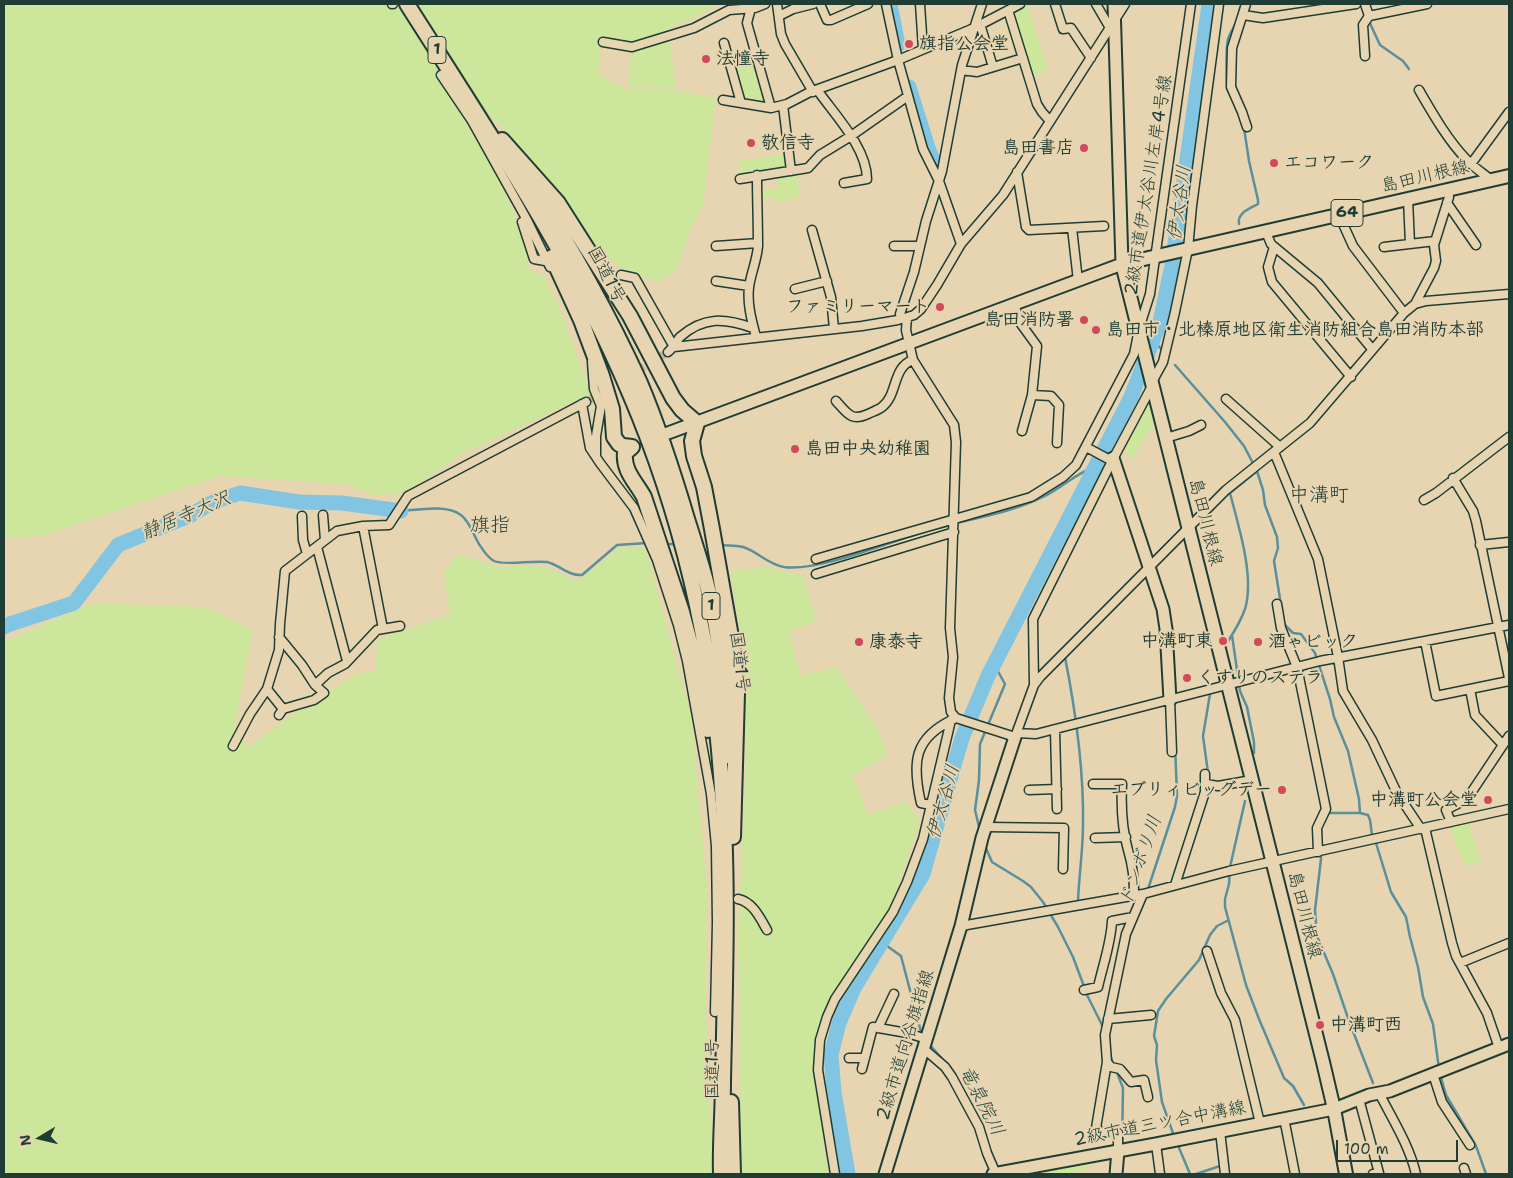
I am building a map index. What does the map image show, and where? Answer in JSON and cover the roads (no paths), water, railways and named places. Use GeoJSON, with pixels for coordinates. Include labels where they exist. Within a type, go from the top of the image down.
{"type":"FeatureCollection","features":[{"type":"Feature","properties":{"kind":"highway","name":"国道1号"},"geometry":{"type":"LineString","coordinates":[[408,4],[466,96],[564,236],[609,319],[640,384],[665,448],[702,566],[718,637],[726,703],[732,868],[731,1147],[733,1174]]}},
{"type":"Feature","properties":{"kind":"highway","name":"国道1号"},"geometry":{"type":"LineString","coordinates":[[501,145],[585,299],[630,393],[658,469],[681,542],[704,641],[713,697],[724,820],[726,905],[721,1174]]}},
{"type":"Feature","properties":{"kind":"highway"},"geometry":{"type":"LineString","coordinates":[[501,145],[558,203],[630,316],[672,398],[697,423],[692,441],[694,456],[704,487],[712,529],[733,648],[737,692],[732,868]]}},
{"type":"Feature","properties":{"kind":"highway"},"geometry":{"type":"LineString","coordinates":[[501,145],[582,320],[612,409],[614,437],[619,444],[624,446],[636,445],[625,453],[624,462],[627,472],[644,497],[682,612],[696,668],[724,820]]}},
{"type":"Feature","properties":{"kind":"main road","name":"島田川根線"},"geometry":{"type":"LineString","coordinates":[[1346,1174],[1334,1109],[1252,780],[1236,682],[1188,528],[1122,264],[1509,176]]}},
{"type":"Feature","properties":{"kind":"street"},"geometry":{"type":"LineString","coordinates":[[603,42],[632,47],[694,28],[725,8],[729,10],[751,8],[765,4]]}},
{"type":"Feature","properties":{"kind":"street"},"geometry":{"type":"LineString","coordinates":[[777,4],[781,34],[785,44],[816,91],[852,136],[864,159],[867,179],[844,183]]}},
{"type":"Feature","properties":{"kind":"street"},"geometry":{"type":"LineString","coordinates":[[779,16],[793,9],[813,4]]}},
{"type":"Feature","properties":{"kind":"street"},"geometry":{"type":"LineString","coordinates":[[820,4],[827,20],[868,4]]}},
{"type":"Feature","properties":{"kind":"street"},"geometry":{"type":"LineString","coordinates":[[886,4],[898,60],[924,149],[939,180],[961,244]]}},
{"type":"Feature","properties":{"kind":"street"},"geometry":{"type":"LineString","coordinates":[[920,4],[922,50]]}},
{"type":"Feature","properties":{"kind":"street"},"geometry":{"type":"LineString","coordinates":[[835,1174],[818,1070],[820,1040],[835,998],[893,912],[904,890],[922,839],[955,719],[951,712],[948,698],[953,657],[950,628],[956,442],[954,425],[913,360],[904,319],[900,314],[914,272],[926,221],[939,180],[961,70],[977,26],[982,4]]}},
{"type":"Feature","properties":{"kind":"street"},"geometry":{"type":"LineString","coordinates":[[723,100],[771,108],[783,106],[816,91],[922,50],[977,26],[1020,4]]}},
{"type":"Feature","properties":{"kind":"street"},"geometry":{"type":"LineString","coordinates":[[1055,4],[1064,29],[1071,28],[1091,58]]}},
{"type":"Feature","properties":{"kind":"street"},"geometry":{"type":"LineString","coordinates":[[1096,4],[1112,25]]}},
{"type":"Feature","properties":{"kind":"street"},"geometry":{"type":"LineString","coordinates":[[668,433],[1122,264],[1112,25],[1114,4]]}},
{"type":"Feature","properties":{"kind":"street"},"geometry":{"type":"LineString","coordinates":[[671,350],[756,337],[904,319],[914,315],[921,309],[961,244],[1002,195],[1125,4]]}},
{"type":"Feature","properties":{"kind":"street","name":"2級市道伊太谷川左岸4号線"},"geometry":{"type":"LineString","coordinates":[[816,559],[1031,496],[1064,476],[1076,465],[1134,354],[1139,329],[1150,294],[1157,256],[1191,4]]}},
{"type":"Feature","properties":{"kind":"street"},"geometry":{"type":"LineString","coordinates":[[1034,685],[1033,619],[1163,362],[1175,312],[1186,250],[1219,4]]}},
{"type":"Feature","properties":{"kind":"street"},"geometry":{"type":"LineString","coordinates":[[1246,4],[1232,48],[1230,87],[1247,127]]}},
{"type":"Feature","properties":{"kind":"street"},"geometry":{"type":"LineString","coordinates":[[1243,15],[1263,18],[1356,4]]}},
{"type":"Feature","properties":{"kind":"street"},"geometry":{"type":"LineString","coordinates":[[1365,4],[1369,16]]}},
{"type":"Feature","properties":{"kind":"street"},"geometry":{"type":"LineString","coordinates":[[1365,56],[1363,25],[1369,16],[1427,4]]}},
{"type":"Feature","properties":{"kind":"street"},"geometry":{"type":"LineString","coordinates":[[751,8],[748,23],[771,108]]}},
{"type":"Feature","properties":{"kind":"street"},"geometry":{"type":"LineString","coordinates":[[1008,10],[1037,104],[1050,120]]}},
{"type":"Feature","properties":{"kind":"street"},"geometry":{"type":"LineString","coordinates":[[977,26],[993,67]]}},
{"type":"Feature","properties":{"kind":"street"},"geometry":{"type":"LineString","coordinates":[[724,43],[741,103]]}},
{"type":"Feature","properties":{"kind":"street"},"geometry":{"type":"LineString","coordinates":[[961,70],[977,72],[1023,58]]}},
{"type":"Feature","properties":{"kind":"street"},"geometry":{"type":"LineString","coordinates":[[441,75],[472,121],[527,220],[569,305],[592,364],[594,389],[601,406],[596,436],[596,458]]}},
{"type":"Feature","properties":{"kind":"street"},"geometry":{"type":"LineString","coordinates":[[1419,90],[1441,128],[1471,164],[1491,180]]}},
{"type":"Feature","properties":{"kind":"street"},"geometry":{"type":"LineString","coordinates":[[740,180],[808,168],[820,156],[852,136],[908,96]]}},
{"type":"Feature","properties":{"kind":"street"},"geometry":{"type":"LineString","coordinates":[[783,106],[791,171]]}},
{"type":"Feature","properties":{"kind":"street"},"geometry":{"type":"LineString","coordinates":[[1471,164],[1509,112]]}},
{"type":"Feature","properties":{"kind":"street"},"geometry":{"type":"LineString","coordinates":[[1017,172],[1026,228],[1029,230],[1104,226]]}},
{"type":"Feature","properties":{"kind":"street"},"geometry":{"type":"LineString","coordinates":[[756,337],[750,314],[750,286],[758,243],[758,176]]}},
{"type":"Feature","properties":{"kind":"street"},"geometry":{"type":"LineString","coordinates":[[1016,735],[1034,685],[1040,677],[1226,490],[1310,424],[1404,313],[1415,304],[1434,268],[1435,241],[1449,197],[1448,190]]}},
{"type":"Feature","properties":{"kind":"street"},"geometry":{"type":"LineString","coordinates":[[1408,199],[1410,244]]}},
{"type":"Feature","properties":{"kind":"street"},"geometry":{"type":"LineString","coordinates":[[1447,204],[1476,245]]}},
{"type":"Feature","properties":{"kind":"street"},"geometry":{"type":"LineString","coordinates":[[1339,215],[1353,246],[1404,313]]}},
{"type":"Feature","properties":{"kind":"street"},"geometry":{"type":"LineString","coordinates":[[527,220],[522,222],[534,259],[545,262]]}},
{"type":"Feature","properties":{"kind":"street"},"geometry":{"type":"LineString","coordinates":[[1072,228],[1078,281]]}},
{"type":"Feature","properties":{"kind":"street"},"geometry":{"type":"LineString","coordinates":[[812,230],[831,298],[834,329]]}},
{"type":"Feature","properties":{"kind":"street"},"geometry":{"type":"LineString","coordinates":[[1266,232],[1270,244],[1318,283],[1372,350]]}},
{"type":"Feature","properties":{"kind":"street"},"geometry":{"type":"LineString","coordinates":[[1384,247],[1435,241]]}},
{"type":"Feature","properties":{"kind":"street"},"geometry":{"type":"LineString","coordinates":[[716,246],[758,243]]}},
{"type":"Feature","properties":{"kind":"street"},"geometry":{"type":"LineString","coordinates":[[894,246],[920,246]]}},
{"type":"Feature","properties":{"kind":"street"},"geometry":{"type":"LineString","coordinates":[[1274,247],[1268,267],[1272,282],[1351,377]]}},
{"type":"Feature","properties":{"kind":"street"},"geometry":{"type":"LineString","coordinates":[[622,275],[635,278],[671,350]]}},
{"type":"Feature","properties":{"kind":"street"},"geometry":{"type":"LineString","coordinates":[[716,281],[750,286]]}},
{"type":"Feature","properties":{"kind":"street"},"geometry":{"type":"LineString","coordinates":[[795,290],[827,281]]}},
{"type":"Feature","properties":{"kind":"street"},"geometry":{"type":"LineString","coordinates":[[1415,304],[1432,300],[1509,294]]}},
{"type":"Feature","properties":{"kind":"street"},"geometry":{"type":"LineString","coordinates":[[1014,304],[1021,324],[1037,346],[1032,395],[1022,431]]}},
{"type":"Feature","properties":{"kind":"street"},"geometry":{"type":"LineString","coordinates":[[671,350],[688,331],[710,320],[736,322],[753,328]]}},
{"type":"Feature","properties":{"kind":"street"},"geometry":{"type":"LineString","coordinates":[[836,401],[846,413],[854,418],[861,418],[882,407],[891,396],[901,367],[913,360]]}},
{"type":"Feature","properties":{"kind":"street"},"geometry":{"type":"LineString","coordinates":[[1032,395],[1051,396],[1059,405],[1057,443]]}},
{"type":"Feature","properties":{"kind":"street"},"geometry":{"type":"LineString","coordinates":[[1226,400],[1277,449],[1318,559],[1343,691],[1372,740],[1397,793],[1423,828],[1452,943],[1502,1044]]}},
{"type":"Feature","properties":{"kind":"street"},"geometry":{"type":"LineString","coordinates":[[233,746],[250,714],[267,689],[280,650],[285,571],[337,531],[363,526],[389,525],[408,496],[584,403],[590,448],[634,508],[657,560],[678,626],[697,712],[711,794],[716,846],[718,901],[715,1012]]}},
{"type":"Feature","properties":{"kind":"street"},"geometry":{"type":"LineString","coordinates":[[1166,438],[1189,431],[1201,424]]}},
{"type":"Feature","properties":{"kind":"street"},"geometry":{"type":"LineString","coordinates":[[1424,500],[1436,493],[1509,436]]}},
{"type":"Feature","properties":{"kind":"street"},"geometry":{"type":"LineString","coordinates":[[1086,448],[1112,460],[1163,609],[1166,629],[1172,752]]}},
{"type":"Feature","properties":{"kind":"street"},"geometry":{"type":"LineString","coordinates":[[1425,641],[1436,696],[1509,679],[1473,510],[1453,478]]}},
{"type":"Feature","properties":{"kind":"street"},"geometry":{"type":"LineString","coordinates":[[322,515],[325,540]]}},
{"type":"Feature","properties":{"kind":"street"},"geometry":{"type":"LineString","coordinates":[[302,516],[303,540],[307,554]]}},
{"type":"Feature","properties":{"kind":"street"},"geometry":{"type":"LineString","coordinates":[[363,526],[382,629]]}},
{"type":"Feature","properties":{"kind":"street"},"geometry":{"type":"LineString","coordinates":[[816,574],[954,532]]}},
{"type":"Feature","properties":{"kind":"street"},"geometry":{"type":"LineString","coordinates":[[1480,545],[1509,542]]}},
{"type":"Feature","properties":{"kind":"street"},"geometry":{"type":"LineString","coordinates":[[317,547],[347,661]]}},
{"type":"Feature","properties":{"kind":"street"},"geometry":{"type":"LineString","coordinates":[[1277,604],[1282,628],[1296,667],[1326,809],[1318,828],[1318,852]]}},
{"type":"Feature","properties":{"kind":"street"},"geometry":{"type":"LineString","coordinates":[[932,805],[921,803],[916,780],[916,763],[925,738],[934,729],[955,719],[1016,735],[1030,735],[1338,657],[1509,624]]}},
{"type":"Feature","properties":{"kind":"street"},"geometry":{"type":"LineString","coordinates":[[315,685],[328,673],[345,664],[377,630],[400,626]]}},
{"type":"Feature","properties":{"kind":"street"},"geometry":{"type":"LineString","coordinates":[[267,689],[281,712],[314,700],[324,692],[315,685],[302,664],[280,637]]}},
{"type":"Feature","properties":{"kind":"street"},"geometry":{"type":"LineString","coordinates":[[1470,689],[1475,716],[1503,745]]}},
{"type":"Feature","properties":{"kind":"street"},"geometry":{"type":"LineString","coordinates":[[1055,730],[1057,809]]}},
{"type":"Feature","properties":{"kind":"street","name":"2級市道向谷旗指線"},"geometry":{"type":"LineString","coordinates":[[885,1174],[961,926],[986,827],[1016,735]]}},
{"type":"Feature","properties":{"kind":"street"},"geometry":{"type":"LineString","coordinates":[[1451,822],[1446,810],[1467,799],[1509,736]]}},
{"type":"Feature","properties":{"kind":"street"},"geometry":{"type":"LineString","coordinates":[[1175,885],[1205,792],[1205,774]]}},
{"type":"Feature","properties":{"kind":"street"},"geometry":{"type":"LineString","coordinates":[[1206,784],[1218,786],[1252,780]]}},
{"type":"Feature","properties":{"kind":"street"},"geometry":{"type":"LineString","coordinates":[[1093,784],[1122,784],[1121,803],[1134,876],[1134,896]]}},
{"type":"Feature","properties":{"kind":"street"},"geometry":{"type":"LineString","coordinates":[[1029,790],[1057,789]]}},
{"type":"Feature","properties":{"kind":"street"},"geometry":{"type":"LineString","coordinates":[[961,926],[1134,896],[1229,871],[1509,809]]}},
{"type":"Feature","properties":{"kind":"street"},"geometry":{"type":"LineString","coordinates":[[986,827],[1064,828],[1063,868]]}},
{"type":"Feature","properties":{"kind":"street"},"geometry":{"type":"LineString","coordinates":[[1095,838],[1126,837]]}},
{"type":"Feature","properties":{"kind":"street"},"geometry":{"type":"LineString","coordinates":[[1116,1174],[1118,1133],[1100,1132],[1096,1128],[1107,1062],[1105,1035],[1108,1020],[1126,934],[1143,894]]}},
{"type":"Feature","properties":{"kind":"street"},"geometry":{"type":"LineString","coordinates":[[738,899],[745,900],[752,906],[767,930]]}},
{"type":"Feature","properties":{"kind":"street"},"geometry":{"type":"LineString","coordinates":[[1084,990],[1098,986],[1105,955],[1111,940],[1112,921],[1133,917]]}},
{"type":"Feature","properties":{"kind":"street"},"geometry":{"type":"LineString","coordinates":[[1460,962],[1509,943]]}},
{"type":"Feature","properties":{"kind":"street"},"geometry":{"type":"LineString","coordinates":[[1207,951],[1220,993],[1235,1020],[1260,1123]]}},
{"type":"Feature","properties":{"kind":"street"},"geometry":{"type":"LineString","coordinates":[[878,1028],[894,994]]}},
{"type":"Feature","properties":{"kind":"street"},"geometry":{"type":"LineString","coordinates":[[1108,1020],[1151,1015]]}},
{"type":"Feature","properties":{"kind":"street"},"geometry":{"type":"LineString","coordinates":[[862,1069],[873,1027],[907,1033],[925,1044],[952,1077],[979,1127],[986,1153],[995,1174]]}},
{"type":"Feature","properties":{"kind":"street"},"geometry":{"type":"LineString","coordinates":[[1369,1096],[1390,1092],[1433,1074],[1502,1044],[1509,1036]]}},
{"type":"Feature","properties":{"kind":"street"},"geometry":{"type":"LineString","coordinates":[[1369,1096],[1387,1084],[1502,1044]]}},
{"type":"Feature","properties":{"kind":"street"},"geometry":{"type":"LineString","coordinates":[[848,1058],[865,1058]]}},
{"type":"Feature","properties":{"kind":"street"},"geometry":{"type":"LineString","coordinates":[[1107,1062],[1111,1067],[1120,1069],[1131,1082],[1144,1080],[1148,1097]]}},
{"type":"Feature","properties":{"kind":"street"},"geometry":{"type":"LineString","coordinates":[[1433,1074],[1442,1102],[1470,1145]]}},
{"type":"Feature","properties":{"kind":"street"},"geometry":{"type":"LineString","coordinates":[[1369,1096],[1379,1173],[1373,1174]]}},
{"type":"Feature","properties":{"kind":"street"},"geometry":{"type":"LineString","coordinates":[[1369,1096],[1400,1132],[1416,1174]]}},
{"type":"Feature","properties":{"kind":"street","name":"2級市道三ツ合中溝線"},"geometry":{"type":"LineString","coordinates":[[995,1174],[1334,1109],[1369,1096]]}},
{"type":"Feature","properties":{"kind":"street"},"geometry":{"type":"LineString","coordinates":[[1284,1118],[1295,1174]]}},
{"type":"Feature","properties":{"kind":"street"},"geometry":{"type":"LineString","coordinates":[[1220,1131],[1225,1174]]}},
{"type":"Feature","properties":{"kind":"street"},"geometry":{"type":"LineString","coordinates":[[1156,1144],[1160,1174]]}},
{"type":"Feature","properties":{"kind":"waterway"},"geometry":{"type":"LineString","coordinates":[[890,4],[898,45]]}},
{"type":"Feature","properties":{"kind":"waterway","name":"伊太谷川"},"geometry":{"type":"LineString","coordinates":[[848,1174],[834,1092],[831,1055],[839,1023],[854,988],[923,874],[962,738],[988,676],[1131,397],[1160,322],[1172,265],[1209,4]]}},
{"type":"Feature","properties":{"kind":"waterway"},"geometry":{"type":"LineString","coordinates":[[1239,13],[1242,4]]}},
{"type":"Feature","properties":{"kind":"waterway"},"geometry":{"type":"LineString","coordinates":[[1368,19],[1380,45],[1403,61],[1409,69]]}},
{"type":"Feature","properties":{"kind":"waterway"},"geometry":{"type":"LineString","coordinates":[[1228,91],[1227,43],[1237,21]]}},
{"type":"Feature","properties":{"kind":"waterway"},"geometry":{"type":"LineString","coordinates":[[909,87],[937,171]]}},
{"type":"Feature","properties":{"kind":"waterway"},"geometry":{"type":"LineString","coordinates":[[1233,100],[1244,128],[1258,200],[1258,204],[1242,214],[1239,224]]}},
{"type":"Feature","properties":{"kind":"waterway"},"geometry":{"type":"LineString","coordinates":[[1153,340],[1163,351]]}},
{"type":"Feature","properties":{"kind":"waterway"},"geometry":{"type":"LineString","coordinates":[[1175,365],[1244,446],[1257,471],[1265,505],[1277,537],[1278,548],[1274,561],[1284,624],[1293,633],[1301,634],[1315,653],[1334,717],[1348,751],[1359,799],[1360,813],[1368,815],[1372,835],[1391,892],[1406,917],[1423,997],[1433,1024],[1439,1069]]}},
{"type":"Feature","properties":{"kind":"waterway","name":"ドンボリ川"},"geometry":{"type":"LineString","coordinates":[[1110,440],[1115,450]]}},
{"type":"Feature","properties":{"kind":"waterway"},"geometry":{"type":"LineString","coordinates":[[956,523],[1002,512],[1034,501],[1095,467]]}},
{"type":"Feature","properties":{"kind":"waterway"},"geometry":{"type":"LineString","coordinates":[[1227,643],[1245,609],[1248,596],[1247,566],[1230,493],[1257,471]]}},
{"type":"Feature","properties":{"kind":"waterway","name":"静居寺大沢"},"geometry":{"type":"LineString","coordinates":[[4,627],[74,603],[118,545],[191,515],[211,503],[240,493],[299,502],[342,503],[401,511]]}},
{"type":"Feature","properties":{"kind":"waterway"},"geometry":{"type":"LineString","coordinates":[[401,511],[432,508],[455,512],[467,521],[482,549],[494,561],[505,563],[547,562],[577,575],[582,575],[617,545],[647,543]]}},
{"type":"Feature","properties":{"kind":"waterway"},"geometry":{"type":"LineString","coordinates":[[934,529],[951,525]]}},
{"type":"Feature","properties":{"kind":"waterway"},"geometry":{"type":"LineString","coordinates":[[720,545],[743,547],[778,565],[798,567],[834,561],[924,532]]}},
{"type":"Feature","properties":{"kind":"waterway"},"geometry":{"type":"LineString","coordinates":[[665,544],[677,544]]}},
{"type":"Feature","properties":{"kind":"waterway"},"geometry":{"type":"LineString","coordinates":[[1232,635],[1240,691],[1247,707],[1254,742],[1254,753]]}},
{"type":"Feature","properties":{"kind":"waterway"},"geometry":{"type":"LineString","coordinates":[[1065,657],[1073,699],[1081,762],[1083,834],[1078,901]]}},
{"type":"Feature","properties":{"kind":"waterway"},"geometry":{"type":"LineString","coordinates":[[980,831],[975,810],[979,780],[980,744],[1005,684],[994,664]]}},
{"type":"Feature","properties":{"kind":"waterway"},"geometry":{"type":"LineString","coordinates":[[1209,780],[1203,736],[1210,694]]}},
{"type":"Feature","properties":{"kind":"waterway","name":"ドンボリ川"},"geometry":{"type":"LineString","coordinates":[[1147,892],[1175,807],[1177,796],[1175,744]]}},
{"type":"Feature","properties":{"kind":"waterway"},"geometry":{"type":"LineString","coordinates":[[1245,801],[1230,867],[1225,907],[1246,985],[1259,1019],[1284,1078],[1293,1086],[1304,1105]]}},
{"type":"Feature","properties":{"kind":"waterway"},"geometry":{"type":"LineString","coordinates":[[1327,815],[1327,813],[1360,813]]}},
{"type":"Feature","properties":{"kind":"waterway"},"geometry":{"type":"LineString","coordinates":[[985,846],[992,862],[1031,887],[1043,902],[1073,957],[1088,997],[1104,1029]]}},
{"type":"Feature","properties":{"kind":"waterway"},"geometry":{"type":"LineString","coordinates":[[1321,852],[1314,929],[1333,974],[1373,1083]]}},
{"type":"Feature","properties":{"kind":"waterway","name":"ドンボリ川"},"geometry":{"type":"LineString","coordinates":[[1139,912],[1146,897]]}},
{"type":"Feature","properties":{"kind":"waterway"},"geometry":{"type":"LineString","coordinates":[[1174,1136],[1162,1102],[1156,1060],[1157,1045],[1154,1036],[1158,1011],[1199,960],[1210,935],[1217,926],[1227,921]]}},
{"type":"Feature","properties":{"kind":"waterway","name":"竜泉院川"},"geometry":{"type":"LineString","coordinates":[[883,943],[901,956],[921,1032]]}},
{"type":"Feature","properties":{"kind":"waterway","name":"竜泉院川"},"geometry":{"type":"LineString","coordinates":[[930,1045],[946,1063]]}},
{"type":"Feature","properties":{"kind":"waterway","name":"ドンボリ川"},"geometry":{"type":"LineString","coordinates":[[1110,1053],[1113,1065]]}},
{"type":"Feature","properties":{"kind":"waterway","name":"ドンボリ川"},"geometry":{"type":"LineString","coordinates":[[1116,1070],[1123,1088],[1122,1148]]}},
{"type":"Feature","properties":{"kind":"waterway"},"geometry":{"type":"LineString","coordinates":[[1440,1074],[1446,1095],[1476,1146],[1486,1174]]}},
{"type":"Feature","properties":{"kind":"waterway","name":"竜泉院川"},"geometry":{"type":"LineString","coordinates":[[962,1089],[977,1115]]}},
{"type":"Feature","properties":{"kind":"waterway"},"geometry":{"type":"LineString","coordinates":[[1177,1143],[1190,1174]]}},
{"type":"Feature","properties":{"kind":"waterway"},"geometry":{"type":"LineString","coordinates":[[1196,1174],[1220,1166]]}},
{"type":"Feature","properties":{"kind":"tunnel"},"geometry":{"type":"LineString","coordinates":[[582,268],[621,275]]}},
{"type":"Feature","properties":{"kind":"tunnel"},"geometry":{"type":"LineString","coordinates":[[586,402],[668,352]]}},
{"type":"Feature","properties":{"kind":"place","name":"旗指公会堂"},"geometry":{"type":"Point","coordinates":[909,44]}},
{"type":"Feature","properties":{"kind":"place","name":"法憧寺"},"geometry":{"type":"Point","coordinates":[706,59]}},
{"type":"Feature","properties":{"kind":"place","name":"敬信寺"},"geometry":{"type":"Point","coordinates":[751,143]}},
{"type":"Feature","properties":{"kind":"place","name":"島田書店"},"geometry":{"type":"Point","coordinates":[1084,148]}},
{"type":"Feature","properties":{"kind":"place","name":"エコワーク"},"geometry":{"type":"Point","coordinates":[1274,163]}},
{"type":"Feature","properties":{"kind":"place","name":"ファミリーマート"},"geometry":{"type":"Point","coordinates":[940,307]}},
{"type":"Feature","properties":{"kind":"place","name":"島田消防署"},"geometry":{"type":"Point","coordinates":[1084,320]}},
{"type":"Feature","properties":{"kind":"place","name":"島田市・北榛原地区衛生消防組合島田消防本部"},"geometry":{"type":"Point","coordinates":[1096,330]}},
{"type":"Feature","properties":{"kind":"place","name":"島田中央幼稚園"},"geometry":{"type":"Point","coordinates":[795,449]}},
{"type":"Feature","properties":{"kind":"place","name":"中溝町東"},"geometry":{"type":"Point","coordinates":[1223,641]}},
{"type":"Feature","properties":{"kind":"place","name":"康泰寺"},"geometry":{"type":"Point","coordinates":[859,642]}},
{"type":"Feature","properties":{"kind":"place","name":"酒ゃビック"},"geometry":{"type":"Point","coordinates":[1258,642]}},
{"type":"Feature","properties":{"kind":"place","name":"くすりのステラ"},"geometry":{"type":"Point","coordinates":[1187,678]}},
{"type":"Feature","properties":{"kind":"place","name":"エブリィビッグデー"},"geometry":{"type":"Point","coordinates":[1282,790]}},
{"type":"Feature","properties":{"kind":"place","name":"中溝町公会堂"},"geometry":{"type":"Point","coordinates":[1488,800]}},
{"type":"Feature","properties":{"kind":"place","name":"中溝町西"},"geometry":{"type":"Point","coordinates":[1320,1025]}},
{"type":"Feature","properties":{"kind":"district","name":"中溝町"},"geometry":{"type":"Point","coordinates":[1319,496]}},
{"type":"Feature","properties":{"kind":"district","name":"旗指"},"geometry":{"type":"Point","coordinates":[490,526]}}]}
